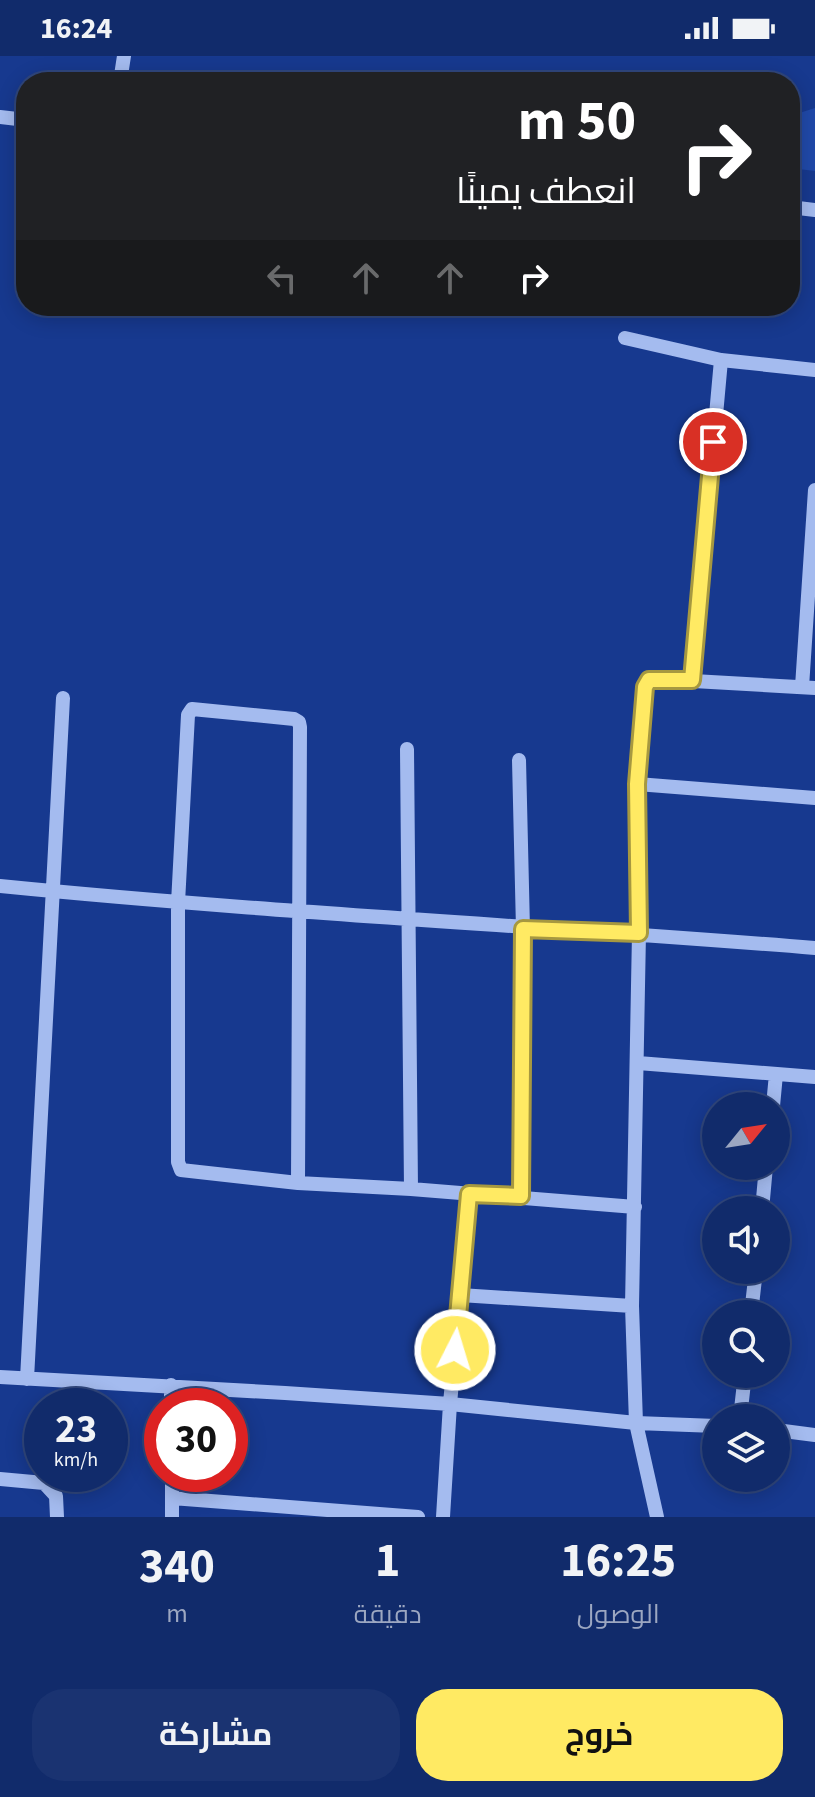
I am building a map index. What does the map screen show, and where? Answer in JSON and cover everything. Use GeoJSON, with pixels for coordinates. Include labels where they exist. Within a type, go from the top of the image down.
{"type":"FeatureCollection","features":[{"type":"Feature","properties":{"kind":"street"},"geometry":{"type":"LineString","coordinates":[[625,338],[721,360],[815,370]]}},
{"type":"Feature","properties":{"kind":"street"},"geometry":{"type":"LineString","coordinates":[[692,680],[721,360]]}},
{"type":"Feature","properties":{"kind":"street"},"geometry":{"type":"LineString","coordinates":[[657,1517],[636,1423],[632,1306],[638,1063],[637,784],[645,687],[649,680],[658,679],[809,688],[815,490]]}},
{"type":"Feature","properties":{"kind":"street"},"geometry":{"type":"LineString","coordinates":[[27,1379],[63,698]]}},
{"type":"Feature","properties":{"kind":"street"},"geometry":{"type":"LineString","coordinates":[[298,1183],[299,722],[192,709],[188,715],[178,903],[178,1162],[181,1170],[298,1183],[521,1196],[635,1207]]}},
{"type":"Feature","properties":{"kind":"street"},"geometry":{"type":"LineString","coordinates":[[407,749],[411,1189]]}},
{"type":"Feature","properties":{"kind":"street"},"geometry":{"type":"LineString","coordinates":[[519,760],[523,929],[521,1196]]}},
{"type":"Feature","properties":{"kind":"street"},"geometry":{"type":"LineString","coordinates":[[637,784],[815,798]]}},
{"type":"Feature","properties":{"kind":"street"},"geometry":{"type":"LineString","coordinates":[[0,886],[178,903],[523,929],[639,933],[815,948]]}},
{"type":"Feature","properties":{"kind":"street"},"geometry":{"type":"LineString","coordinates":[[638,1063],[815,1077]]}},
{"type":"Feature","properties":{"kind":"street"},"geometry":{"type":"LineString","coordinates":[[774,1092],[776,1074]]}},
{"type":"Feature","properties":{"kind":"street"},"geometry":{"type":"LineString","coordinates":[[443,1517],[469,1194]]}},
{"type":"Feature","properties":{"kind":"street"},"geometry":{"type":"LineString","coordinates":[[460,1295],[632,1306]]}},
{"type":"Feature","properties":{"kind":"street"},"geometry":{"type":"LineString","coordinates":[[0,1377],[450,1404],[636,1423],[702,1425]]}},
{"type":"Feature","properties":{"kind":"street"},"geometry":{"type":"LineString","coordinates":[[790,1432],[815,1435]]}},
{"type":"Feature","properties":{"kind":"street"},"geometry":{"type":"LineString","coordinates":[[0,1479],[44,1483],[56,1496],[57,1517]]}},
{"type":"Feature","properties":{"kind":"street"},"geometry":{"type":"LineString","coordinates":[[172,1492],[172,1517]]}},
{"type":"Feature","properties":{"kind":"street"},"geometry":{"type":"LineString","coordinates":[[172,1498],[418,1517]]}},
{"type":"Feature","properties":{"kind":"shaded area"},"geometry":{"type":"Polygon","coordinates":[[[815,108],[815,171],[800,169],[800,113],[815,108]]]}},
{"type":"Feature","properties":{"kind":"route"},"geometry":{"type":"LineString","coordinates":[[455,1350],[469,1194],[521,1196],[523,929],[639,933],[637,784],[645,687],[649,680],[692,680],[713,442]]}}]}
